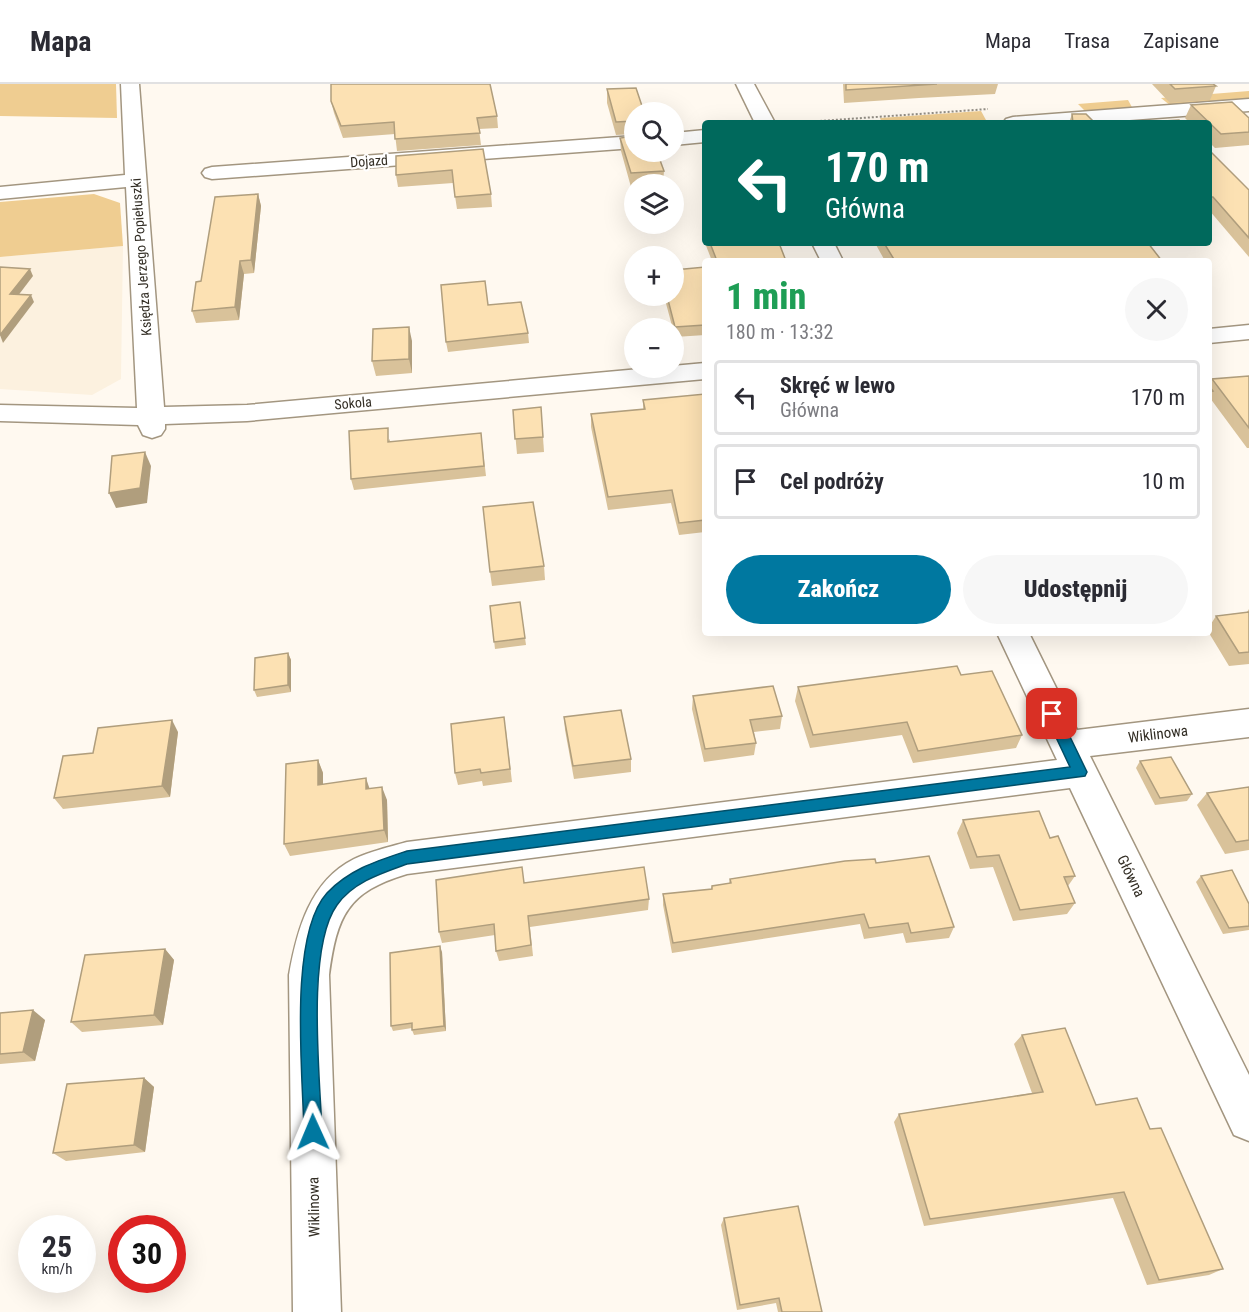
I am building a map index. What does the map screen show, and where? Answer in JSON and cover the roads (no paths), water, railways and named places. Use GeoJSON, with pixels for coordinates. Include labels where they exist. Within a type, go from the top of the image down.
{"type":"FeatureCollection","features":[{"type":"Feature","properties":{"kind":"street","name":"Księdza Jerzego Popiełuszki"},"geometry":{"type":"LineString","coordinates":[[130,84],[152,423]]}},
{"type":"Feature","properties":{"kind":"street"},"geometry":{"type":"LineString","coordinates":[[745,84],[763,120]]}},
{"type":"Feature","properties":{"kind":"street"},"geometry":{"type":"LineString","coordinates":[[1052,120],[1249,105]]}},
{"type":"Feature","properties":{"kind":"street"},"geometry":{"type":"LineString","coordinates":[[684,138],[702,136]]}},
{"type":"Feature","properties":{"kind":"street","name":"Dojazd"},"geometry":{"type":"LineString","coordinates":[[212,173],[624,143]]}},
{"type":"Feature","properties":{"kind":"street"},"geometry":{"type":"LineString","coordinates":[[0,193],[136,180]]}},
{"type":"Feature","properties":{"kind":"street"},"geometry":{"type":"LineString","coordinates":[[1212,336],[1249,332]]}},
{"type":"Feature","properties":{"kind":"street","name":"Sokola"},"geometry":{"type":"LineString","coordinates":[[0,413],[152,423],[702,371]]}},
{"type":"Feature","properties":{"kind":"street","name":"Główna"},"geometry":{"type":"LineString","coordinates":[[1014,636],[1249,1120]]}},
{"type":"Feature","properties":{"kind":"street","name":"Wiklinowa"},"geometry":{"type":"LineString","coordinates":[[317,1312],[309,975],[316,931],[332,899],[364,872],[407,858],[1074,759],[1249,723]]}}]}
